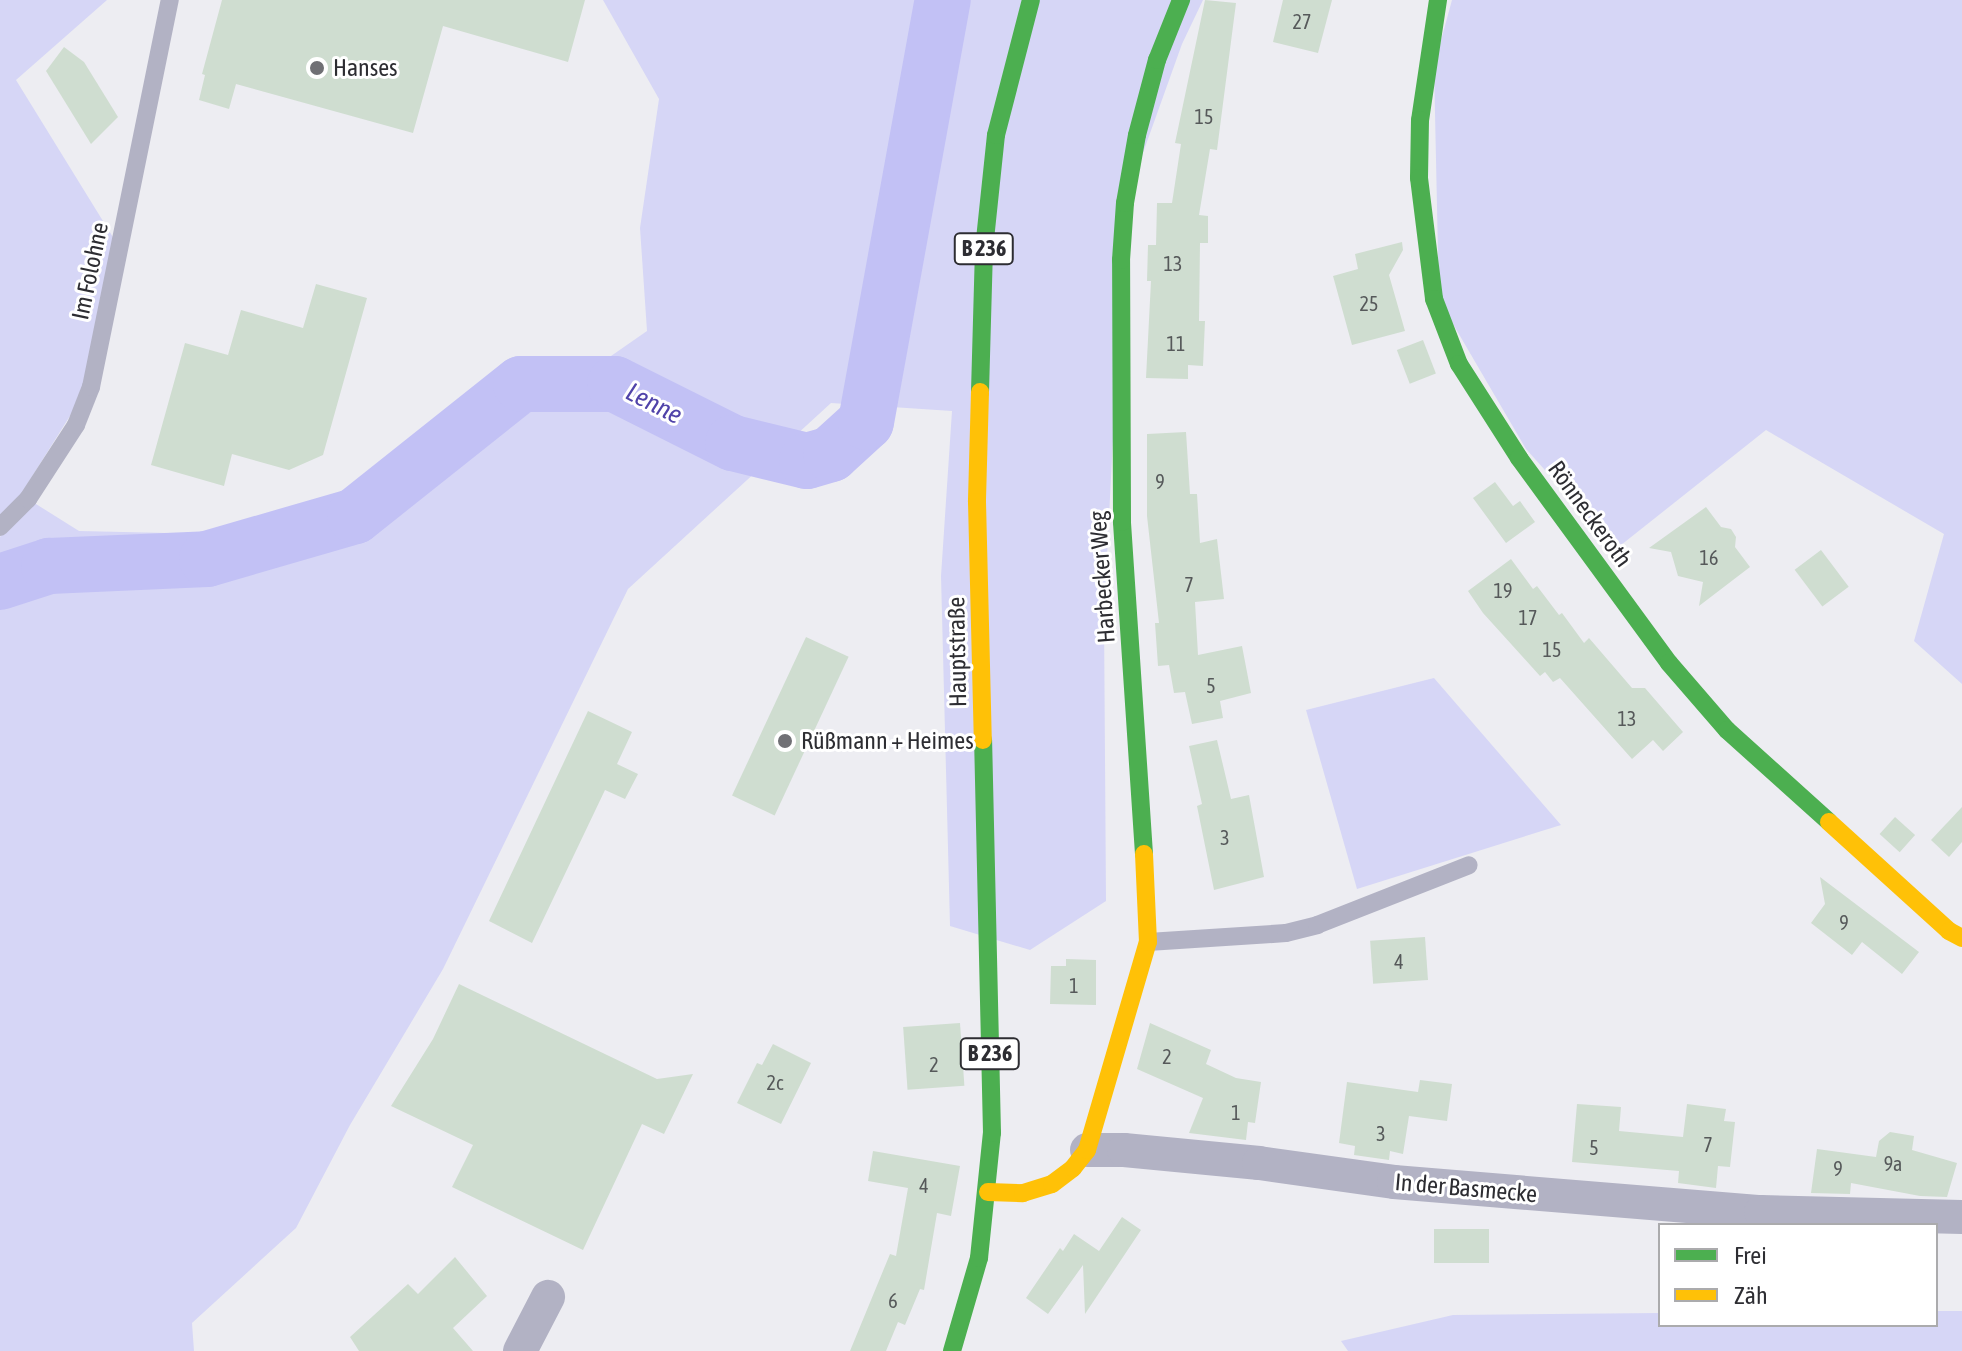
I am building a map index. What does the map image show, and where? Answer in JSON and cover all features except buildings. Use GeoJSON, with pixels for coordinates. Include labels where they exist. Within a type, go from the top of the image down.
{"type":"FeatureCollection","features":[{"type":"Feature","properties":{"kind":"street","name":"Hauptstraße"},"geometry":{"type":"LineString","coordinates":[[952,1351],[979,1258],[992,1133],[977,502],[984,249],[996,135],[1031,0]]}},
{"type":"Feature","properties":{"kind":"street","name":"Harbecker Weg"},"geometry":{"type":"LineString","coordinates":[[1087,1150],[1148,942],[1141,770],[1122,522],[1121,260],[1125,203],[1137,135],[1157,60],[1181,0]]}},
{"type":"Feature","properties":{"kind":"street","name":"Rönneckeroth"},"geometry":{"type":"LineString","coordinates":[[1438,0],[1420,120],[1419,178],[1434,299],[1459,364],[1519,458],[1688,686],[1727,730],[1937,920],[1962,938]]}},
{"type":"Feature","properties":{"kind":"street","name":"In der Basmecke"},"geometry":{"type":"LineString","coordinates":[[1087,1150],[1115,1149],[1259,1163],[1394,1182],[1745,1211],[1962,1217]]}},
{"type":"Feature","properties":{"kind":"street"},"geometry":{"type":"LineString","coordinates":[[988,1192],[1023,1193],[1052,1184],[1073,1168],[1087,1150]]}},
{"type":"Feature","properties":{"kind":"street"},"geometry":{"type":"LineString","coordinates":[[520,1351],[548,1297]]}},
{"type":"Feature","properties":{"kind":"lane","name":"Im Folohne"},"geometry":{"type":"LineString","coordinates":[[0,527],[28,499],[76,425],[91,387],[170,0]]}},
{"type":"Feature","properties":{"kind":"lane"},"geometry":{"type":"LineString","coordinates":[[1148,942],[1286,933],[1317,925],[1469,865]]}},
{"type":"Feature","properties":{"kind":"shaded area"},"geometry":{"type":"Polygon","coordinates":[[[0,0],[107,0],[16,80],[119,247],[83,395],[0,528],[0,0]]]}},
{"type":"Feature","properties":{"kind":"shaded area"},"geometry":{"type":"Polygon","coordinates":[[[603,0],[1203,0],[1182,44],[1125,203],[1104,615],[1106,901],[1030,950],[950,926],[941,576],[952,411],[831,403],[628,589],[443,969],[350,1125],[296,1228],[192,1323],[194,1351],[0,1351],[0,537],[28,499],[79,531],[350,537],[647,331],[640,228],[659,99],[603,0]]]}},
{"type":"Feature","properties":{"kind":"shaded area"},"geometry":{"type":"Polygon","coordinates":[[[1452,0],[1962,0],[1962,684],[1914,641],[1944,534],[1766,430],[1616,549],[1526,449],[1439,300],[1434,66],[1452,0]]]}},
{"type":"Feature","properties":{"kind":"shaded area"},"geometry":{"type":"Polygon","coordinates":[[[1434,678],[1561,825],[1357,889],[1306,710],[1434,678]]]}},
{"type":"Feature","properties":{"kind":"shaded area"},"geometry":{"type":"Polygon","coordinates":[[[1938,1311],[1962,1311],[1962,1351],[1348,1351],[1341,1341],[1453,1315],[1658,1313],[1658,1327],[1938,1327],[1938,1311]]]}},
{"type":"Feature","properties":{"kind":"waterway","name":"Lenne"},"geometry":{"type":"LineString","coordinates":[[0,582],[49,566],[207,559],[355,516],[521,384],[615,384],[733,443],[807,461],[831,454],[866,422],[943,0]]}},
{"type":"Feature","properties":{"kind":"traffic: fast"},"geometry":{"type":"LineString","coordinates":[[980,392],[984,249],[996,135],[1031,0]]}},
{"type":"Feature","properties":{"kind":"traffic: fast"},"geometry":{"type":"LineString","coordinates":[[1144,854],[1122,522],[1121,260],[1125,203],[1137,135],[1157,60],[1181,0]]}},
{"type":"Feature","properties":{"kind":"traffic: fast"},"geometry":{"type":"LineString","coordinates":[[1438,0],[1420,120],[1419,178],[1434,299],[1459,364],[1519,458],[1669,663],[1727,730],[1829,822]]}},
{"type":"Feature","properties":{"kind":"traffic: fast"},"geometry":{"type":"LineString","coordinates":[[952,1351],[979,1258],[992,1133],[983,740]]}},
{"type":"Feature","properties":{"kind":"traffic: slow"},"geometry":{"type":"LineString","coordinates":[[980,392],[977,502],[983,740]]}},
{"type":"Feature","properties":{"kind":"traffic: slow"},"geometry":{"type":"LineString","coordinates":[[1829,822],[1949,931],[1962,938]]}},
{"type":"Feature","properties":{"kind":"traffic: slow"},"geometry":{"type":"LineString","coordinates":[[988,1192],[1023,1193],[1052,1184],[1073,1168],[1087,1150],[1148,942],[1144,854]]}},
{"type":"Feature","properties":{"kind":"place","name":"Hanses"},"geometry":{"type":"Point","coordinates":[317,68]}},
{"type":"Feature","properties":{"kind":"place","name":"Rüßmann + Heimes"},"geometry":{"type":"Point","coordinates":[785,741]}}]}
